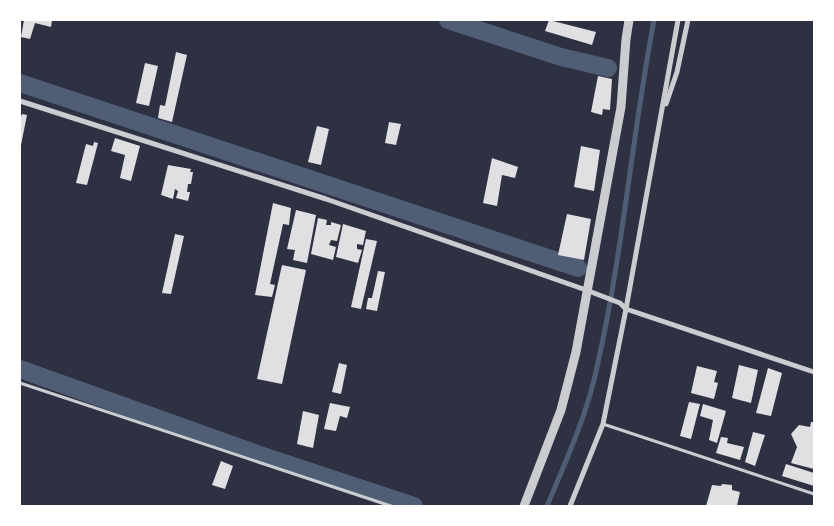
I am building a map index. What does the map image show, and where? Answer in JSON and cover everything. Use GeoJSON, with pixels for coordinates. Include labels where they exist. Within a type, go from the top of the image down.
{"type":"FeatureCollection","features":[{"type":"Feature","properties":{"kind":"street"},"geometry":{"type":"LineString","coordinates":[[524,506],[561,410],[576,352],[621,106],[629,20]]}},
{"type":"Feature","properties":{"kind":"street"},"geometry":{"type":"LineString","coordinates":[[570,506],[604,424],[678,20]]}},
{"type":"Feature","properties":{"kind":"street"},"geometry":{"type":"LineString","coordinates":[[661,118],[677,72],[688,20]]}},
{"type":"Feature","properties":{"kind":"street"},"geometry":{"type":"LineString","coordinates":[[20,101],[326,199],[586,290],[620,303],[626,309],[814,372]]}},
{"type":"Feature","properties":{"kind":"lane"},"geometry":{"type":"LineString","coordinates":[[20,383],[391,506]]}},
{"type":"Feature","properties":{"kind":"lane"},"geometry":{"type":"LineString","coordinates":[[604,424],[814,494]]}},
{"type":"Feature","properties":{"kind":"building"},"geometry":{"type":"Polygon","coordinates":[[[24,20],[52,20],[51,27],[35,23],[30,39],[21,37],[24,20]]]}},
{"type":"Feature","properties":{"kind":"building"},"geometry":{"type":"Polygon","coordinates":[[[549,20],[596,32],[592,45],[545,31],[549,20]]]}},
{"type":"Feature","properties":{"kind":"building"},"geometry":{"type":"Polygon","coordinates":[[[176,52],[187,55],[172,122],[158,118],[160,105],[165,106],[176,52]]]}},
{"type":"Feature","properties":{"kind":"building"},"geometry":{"type":"Polygon","coordinates":[[[145,63],[158,66],[149,106],[136,103],[145,63]]]}},
{"type":"Feature","properties":{"kind":"building"},"geometry":{"type":"Polygon","coordinates":[[[598,76],[612,79],[610,110],[603,109],[602,115],[591,112],[598,76]]]}},
{"type":"Feature","properties":{"kind":"building"},"geometry":{"type":"Polygon","coordinates":[[[22,114],[27,115],[21,145],[20,119],[22,114]]]}},
{"type":"Feature","properties":{"kind":"building"},"geometry":{"type":"Polygon","coordinates":[[[389,122],[401,124],[396,145],[385,143],[389,122]]]}},
{"type":"Feature","properties":{"kind":"building"},"geometry":{"type":"Polygon","coordinates":[[[317,126],[329,129],[321,165],[308,162],[317,126]]]}},
{"type":"Feature","properties":{"kind":"building"},"geometry":{"type":"Polygon","coordinates":[[[115,138],[140,146],[131,181],[120,178],[125,155],[111,151],[115,138]]]}},
{"type":"Feature","properties":{"kind":"building"},"geometry":{"type":"Polygon","coordinates":[[[94,142],[98,143],[87,185],[76,183],[86,144],[93,146],[94,142]]]}},
{"type":"Feature","properties":{"kind":"building"},"geometry":{"type":"Polygon","coordinates":[[[581,146],[600,150],[594,191],[574,187],[581,146]]]}},
{"type":"Feature","properties":{"kind":"building"},"geometry":{"type":"Polygon","coordinates":[[[492,158],[518,167],[515,178],[502,175],[497,206],[483,203],[492,158]]]}},
{"type":"Feature","properties":{"kind":"building"},"geometry":{"type":"Polygon","coordinates":[[[168,165],[191,169],[190,172],[193,172],[191,184],[188,184],[187,192],[190,192],[188,201],[176,198],[178,191],[175,189],[173,199],[161,195],[168,165]]]}},
{"type":"Feature","properties":{"kind":"building"},"geometry":{"type":"Polygon","coordinates":[[[273,203],[291,208],[289,225],[283,224],[270,284],[275,285],[272,297],[255,295],[273,203]]]}},
{"type":"Feature","properties":{"kind":"building"},"geometry":{"type":"Polygon","coordinates":[[[296,210],[316,215],[307,263],[293,260],[295,250],[287,249],[296,210]]]}},
{"type":"Feature","properties":{"kind":"building"},"geometry":{"type":"Polygon","coordinates":[[[567,214],[591,219],[584,260],[558,255],[567,214]]]}},
{"type":"Feature","properties":{"kind":"building"},"geometry":{"type":"Polygon","coordinates":[[[318,218],[327,220],[326,225],[331,225],[331,222],[341,225],[337,241],[331,240],[329,245],[336,247],[333,260],[311,254],[318,218]]]}},
{"type":"Feature","properties":{"kind":"building"},"geometry":{"type":"Polygon","coordinates":[[[343,224],[366,231],[363,245],[357,244],[357,249],[362,250],[358,263],[336,257],[343,224]]]}},
{"type":"Feature","properties":{"kind":"building"},"geometry":{"type":"Polygon","coordinates":[[[175,234],[184,236],[171,294],[162,293],[175,234]]]}},
{"type":"Feature","properties":{"kind":"building"},"geometry":{"type":"Polygon","coordinates":[[[366,239],[377,241],[361,309],[351,307],[366,239]]]}},
{"type":"Feature","properties":{"kind":"building"},"geometry":{"type":"Polygon","coordinates":[[[282,265],[306,270],[282,384],[257,379],[282,265]]]}},
{"type":"Feature","properties":{"kind":"building"},"geometry":{"type":"Polygon","coordinates":[[[378,271],[385,272],[377,311],[366,309],[368,298],[372,298],[378,271]]]}},
{"type":"Feature","properties":{"kind":"building"},"geometry":{"type":"Polygon","coordinates":[[[339,363],[347,365],[341,394],[332,392],[339,363]]]}},
{"type":"Feature","properties":{"kind":"building"},"geometry":{"type":"Polygon","coordinates":[[[739,365],[758,370],[751,403],[732,398],[739,365]]]}},
{"type":"Feature","properties":{"kind":"building"},"geometry":{"type":"Polygon","coordinates":[[[697,366],[717,371],[714,382],[718,383],[714,399],[691,393],[697,366]]]}},
{"type":"Feature","properties":{"kind":"building"},"geometry":{"type":"Polygon","coordinates":[[[768,368],[782,373],[771,416],[756,413],[768,368]]]}},
{"type":"Feature","properties":{"kind":"building"},"geometry":{"type":"Polygon","coordinates":[[[689,402],[700,404],[691,439],[680,436],[689,402]]]}},
{"type":"Feature","properties":{"kind":"building"},"geometry":{"type":"Polygon","coordinates":[[[330,403],[350,407],[347,418],[340,416],[336,431],[324,429],[330,403]]]}},
{"type":"Feature","properties":{"kind":"building"},"geometry":{"type":"Polygon","coordinates":[[[703,404],[726,411],[717,443],[709,440],[713,420],[700,416],[703,404]]]}},
{"type":"Feature","properties":{"kind":"building"},"geometry":{"type":"Polygon","coordinates":[[[303,411],[319,415],[313,448],[297,444],[303,411]]]}},
{"type":"Feature","properties":{"kind":"building"},"geometry":{"type":"Polygon","coordinates":[[[811,422],[814,422],[814,469],[791,463],[797,447],[791,434],[799,425],[810,427],[811,422]]]}},
{"type":"Feature","properties":{"kind":"building"},"geometry":{"type":"Polygon","coordinates":[[[753,432],[765,435],[755,466],[745,462],[753,432]]]}},
{"type":"Feature","properties":{"kind":"building"},"geometry":{"type":"Polygon","coordinates":[[[721,437],[728,438],[727,443],[744,447],[740,460],[716,453],[721,437]]]}},
{"type":"Feature","properties":{"kind":"building"},"geometry":{"type":"Polygon","coordinates":[[[221,461],[233,466],[225,489],[212,485],[221,461]]]}},
{"type":"Feature","properties":{"kind":"building"},"geometry":{"type":"Polygon","coordinates":[[[786,464],[814,473],[814,486],[782,476],[786,464]]]}},
{"type":"Feature","properties":{"kind":"building"},"geometry":{"type":"Polygon","coordinates":[[[722,484],[732,485],[732,490],[740,492],[737,506],[706,506],[712,485],[721,486],[722,484]]]}},
{"type":"Feature","properties":{"kind":"waterway"},"geometry":{"type":"LineString","coordinates":[[448,20],[561,57],[608,68]]}},
{"type":"Feature","properties":{"kind":"waterway"},"geometry":{"type":"LineString","coordinates":[[547,506],[582,420],[597,367],[614,281],[639,107],[654,20]]}},
{"type":"Feature","properties":{"kind":"waterway"},"geometry":{"type":"LineString","coordinates":[[20,83],[578,268]]}},
{"type":"Feature","properties":{"kind":"waterway"},"geometry":{"type":"LineString","coordinates":[[20,369],[260,455],[414,506]]}}]}
